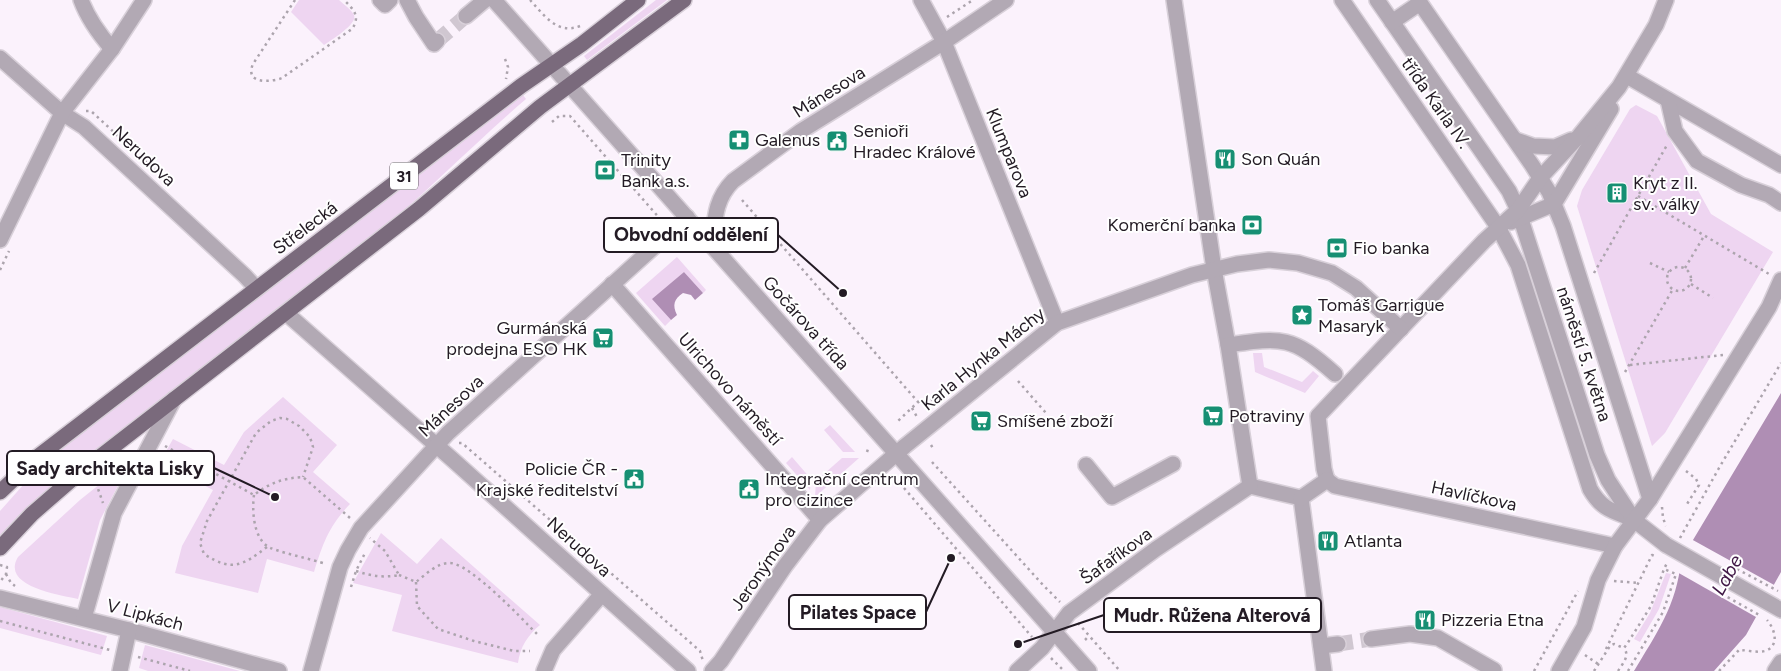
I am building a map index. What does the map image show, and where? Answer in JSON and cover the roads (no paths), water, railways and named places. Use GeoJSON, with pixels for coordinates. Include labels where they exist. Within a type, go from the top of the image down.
{"type":"FeatureCollection","features":[{"type":"Feature","properties":{"kind":"main road","name":"Střelecká"},"geometry":{"type":"LineString","coordinates":[[0,492],[36,458],[256,288],[521,86],[638,0]]}},
{"type":"Feature","properties":{"kind":"main road","name":"31"},"geometry":{"type":"LineString","coordinates":[[0,548],[32,514],[78,474],[419,209],[540,107],[684,0]]}},
{"type":"Feature","properties":{"kind":"street"},"geometry":{"type":"LineString","coordinates":[[81,0],[98,32],[112,49]]}},
{"type":"Feature","properties":{"kind":"street"},"geometry":{"type":"LineString","coordinates":[[0,240],[62,113],[112,49],[144,0]]}},
{"type":"Feature","properties":{"kind":"street"},"geometry":{"type":"LineString","coordinates":[[380,0],[385,5],[390,0]]}},
{"type":"Feature","properties":{"kind":"street"},"geometry":{"type":"LineString","coordinates":[[407,0],[434,44],[437,41]]}},
{"type":"Feature","properties":{"kind":"street"},"geometry":{"type":"LineString","coordinates":[[466,16],[485,0]]}},
{"type":"Feature","properties":{"kind":"street","name":"Gočárova třída"},"geometry":{"type":"LineString","coordinates":[[494,0],[1089,671]]}},
{"type":"Feature","properties":{"kind":"street","name":"Klumparova"},"geometry":{"type":"LineString","coordinates":[[921,0],[944,42],[1057,323]]}},
{"type":"Feature","properties":{"kind":"street","name":"Mánesova"},"geometry":{"type":"LineString","coordinates":[[712,246],[718,202],[724,190],[733,181],[801,131],[944,42],[1006,0]]}},
{"type":"Feature","properties":{"kind":"street"},"geometry":{"type":"LineString","coordinates":[[1174,0],[1214,269],[1250,486],[1301,498],[1327,480],[1318,416],[1498,227],[1551,198],[1612,107],[1623,82],[1656,26],[1666,0]]}},
{"type":"Feature","properties":{"kind":"street","name":"třída Karla IV."},"geometry":{"type":"LineString","coordinates":[[1342,0],[1498,227]]}},
{"type":"Feature","properties":{"kind":"street","name":"třída Karla IV."},"geometry":{"type":"LineString","coordinates":[[1377,0],[1500,177],[1510,192],[1520,214]]}},
{"type":"Feature","properties":{"kind":"street"},"geometry":{"type":"LineString","coordinates":[[1392,22],[1419,1],[1516,140],[1551,198]]}},
{"type":"Feature","properties":{"kind":"street","name":"Nerudova"},"geometry":{"type":"LineString","coordinates":[[0,58],[62,113],[84,126],[256,288]]}},
{"type":"Feature","properties":{"kind":"street"},"geometry":{"type":"LineString","coordinates":[[1520,214],[1540,178],[1579,136],[1623,82]]}},
{"type":"Feature","properties":{"kind":"street"},"geometry":{"type":"LineString","coordinates":[[1623,82],[1668,100],[1781,164]]}},
{"type":"Feature","properties":{"kind":"street"},"geometry":{"type":"LineString","coordinates":[[1668,100],[1675,131],[1697,161],[1741,185],[1769,195],[1781,203]]}},
{"type":"Feature","properties":{"kind":"street"},"geometry":{"type":"LineString","coordinates":[[1516,140],[1533,146],[1555,148],[1579,136]]}},
{"type":"Feature","properties":{"kind":"street","name":"náměstí 5. května"},"geometry":{"type":"LineString","coordinates":[[1551,198],[1563,226],[1650,499]]}},
{"type":"Feature","properties":{"kind":"street","name":"náměstí 5. května"},"geometry":{"type":"LineString","coordinates":[[1520,214],[1597,455],[1608,480],[1634,520]]}},
{"type":"Feature","properties":{"kind":"street","name":"Mánesova"},"geometry":{"type":"LineString","coordinates":[[311,671],[340,567],[350,545],[361,528],[436,445],[687,217]]}},
{"type":"Feature","properties":{"kind":"street","name":"náměstí 5. května"},"geometry":{"type":"LineString","coordinates":[[1498,227],[1518,265],[1590,490],[1597,501],[1603,506],[1634,520]]}},
{"type":"Feature","properties":{"kind":"street","name":"Karla Hynka Máchy"},"geometry":{"type":"LineString","coordinates":[[896,453],[1057,323],[1214,269],[1269,260],[1298,263],[1332,273],[1356,288],[1401,329]]}},
{"type":"Feature","properties":{"kind":"street"},"geometry":{"type":"LineString","coordinates":[[1559,671],[1584,627],[1598,580],[1615,546],[1650,499],[1770,307],[1781,280]]}},
{"type":"Feature","properties":{"kind":"street","name":"Ulrichovo náměstí"},"geometry":{"type":"LineString","coordinates":[[612,284],[820,520]]}},
{"type":"Feature","properties":{"kind":"street","name":"Nerudova"},"geometry":{"type":"LineString","coordinates":[[286,313],[688,671]]}},
{"type":"Feature","properties":{"kind":"street"},"geometry":{"type":"LineString","coordinates":[[1228,345],[1269,340],[1293,343],[1303,348],[1335,374]]}},
{"type":"Feature","properties":{"kind":"street"},"geometry":{"type":"LineString","coordinates":[[84,618],[114,513],[174,399]]}},
{"type":"Feature","properties":{"kind":"street","name":"Jeronýmova"},"geometry":{"type":"LineString","coordinates":[[708,668],[721,661],[785,566],[820,520],[896,453]]}},
{"type":"Feature","properties":{"kind":"street"},"geometry":{"type":"LineString","coordinates":[[1086,465],[1112,497],[1173,464]]}},
{"type":"Feature","properties":{"kind":"street","name":"Havlíčkova"},"geometry":{"type":"LineString","coordinates":[[1327,480],[1335,486],[1615,546]]}},
{"type":"Feature","properties":{"kind":"street","name":"Šafaříkova"},"geometry":{"type":"LineString","coordinates":[[1017,671],[1042,648],[1069,613],[1156,549],[1250,486]]}},
{"type":"Feature","properties":{"kind":"street"},"geometry":{"type":"LineString","coordinates":[[1301,498],[1324,671]]}},
{"type":"Feature","properties":{"kind":"street"},"geometry":{"type":"LineString","coordinates":[[1634,520],[1668,552],[1777,607]]}},
{"type":"Feature","properties":{"kind":"street"},"geometry":{"type":"LineString","coordinates":[[544,671],[553,650],[602,594]]}},
{"type":"Feature","properties":{"kind":"street","name":"V Lipkách"},"geometry":{"type":"LineString","coordinates":[[0,598],[84,618],[279,671]]}},
{"type":"Feature","properties":{"kind":"street"},"geometry":{"type":"LineString","coordinates":[[120,671],[129,630]]}},
{"type":"Feature","properties":{"kind":"street"},"geometry":{"type":"LineString","coordinates":[[1371,639],[1410,634],[1438,638],[1494,670]]}},
{"type":"Feature","properties":{"kind":"street"},"geometry":{"type":"LineString","coordinates":[[1321,646],[1338,644]]}},
{"type":"Feature","properties":{"kind":"street"},"geometry":{"type":"LineString","coordinates":[[1775,671],[1781,662]]}},
{"type":"Feature","properties":{"kind":"water"},"geometry":{"type":"Polygon","coordinates":[[[684,272],[703,293],[695,300],[691,295],[683,293],[680,295],[674,305],[677,315],[671,320],[652,299],[684,272]]]}},
{"type":"Feature","properties":{"kind":"water","name":"Labe"},"geometry":{"type":"Polygon","coordinates":[[[1781,393],[1781,572],[1746,635],[1714,671],[1634,671],[1670,605],[1679,576],[1681,560],[1781,393]]]}},
{"type":"Feature","properties":{"kind":"tunnel"},"geometry":{"type":"LineString","coordinates":[[437,41],[466,16]]}},
{"type":"Feature","properties":{"kind":"tunnel"},"geometry":{"type":"LineString","coordinates":[[1338,644],[1371,639]]}},
{"type":"Feature","properties":{"kind":"place","name":"Galenus"},"geometry":{"type":"Point","coordinates":[739,140]}},
{"type":"Feature","properties":{"kind":"place","name":"Senioři Hradec Králové"},"geometry":{"type":"Point","coordinates":[837,141]}},
{"type":"Feature","properties":{"kind":"place","name":"Son Quán"},"geometry":{"type":"Point","coordinates":[1225,159]}},
{"type":"Feature","properties":{"kind":"place","name":"Trinity Bank a.s."},"geometry":{"type":"Point","coordinates":[605,170]}},
{"type":"Feature","properties":{"kind":"place","name":"Kryt z II. sv. války"},"geometry":{"type":"Point","coordinates":[1617,193]}},
{"type":"Feature","properties":{"kind":"place","name":"Komerční banka"},"geometry":{"type":"Point","coordinates":[1252,225]}},
{"type":"Feature","properties":{"kind":"place","name":"Fio banka"},"geometry":{"type":"Point","coordinates":[1337,248]}},
{"type":"Feature","properties":{"kind":"place","name":"Obvodní oddělení"},"geometry":{"type":"Point","coordinates":[843,293]}},
{"type":"Feature","properties":{"kind":"place","name":"Tomáš Garrigue Masaryk"},"geometry":{"type":"Point","coordinates":[1302,315]}},
{"type":"Feature","properties":{"kind":"place","name":"Gurmánská prodejna ESO HK"},"geometry":{"type":"Point","coordinates":[603,338]}},
{"type":"Feature","properties":{"kind":"place","name":"Potraviny"},"geometry":{"type":"Point","coordinates":[1213,416]}},
{"type":"Feature","properties":{"kind":"place","name":"Smíšené zboží"},"geometry":{"type":"Point","coordinates":[981,421]}},
{"type":"Feature","properties":{"kind":"place","name":"Policie ČR - Krajské ředitelství"},"geometry":{"type":"Point","coordinates":[634,479]}},
{"type":"Feature","properties":{"kind":"place","name":"Integrační centrum pro cizince"},"geometry":{"type":"Point","coordinates":[749,489]}},
{"type":"Feature","properties":{"kind":"place","name":"Sady architekta Lisky"},"geometry":{"type":"Point","coordinates":[275,497]}},
{"type":"Feature","properties":{"kind":"place","name":"Atlanta"},"geometry":{"type":"Point","coordinates":[1328,541]}},
{"type":"Feature","properties":{"kind":"place","name":"Pilates Space"},"geometry":{"type":"Point","coordinates":[951,558]}},
{"type":"Feature","properties":{"kind":"place","name":"Pizzeria Etna"},"geometry":{"type":"Point","coordinates":[1425,620]}},
{"type":"Feature","properties":{"kind":"place","name":"Mudr. Růžena Alterová"},"geometry":{"type":"Point","coordinates":[1018,644]}}]}
